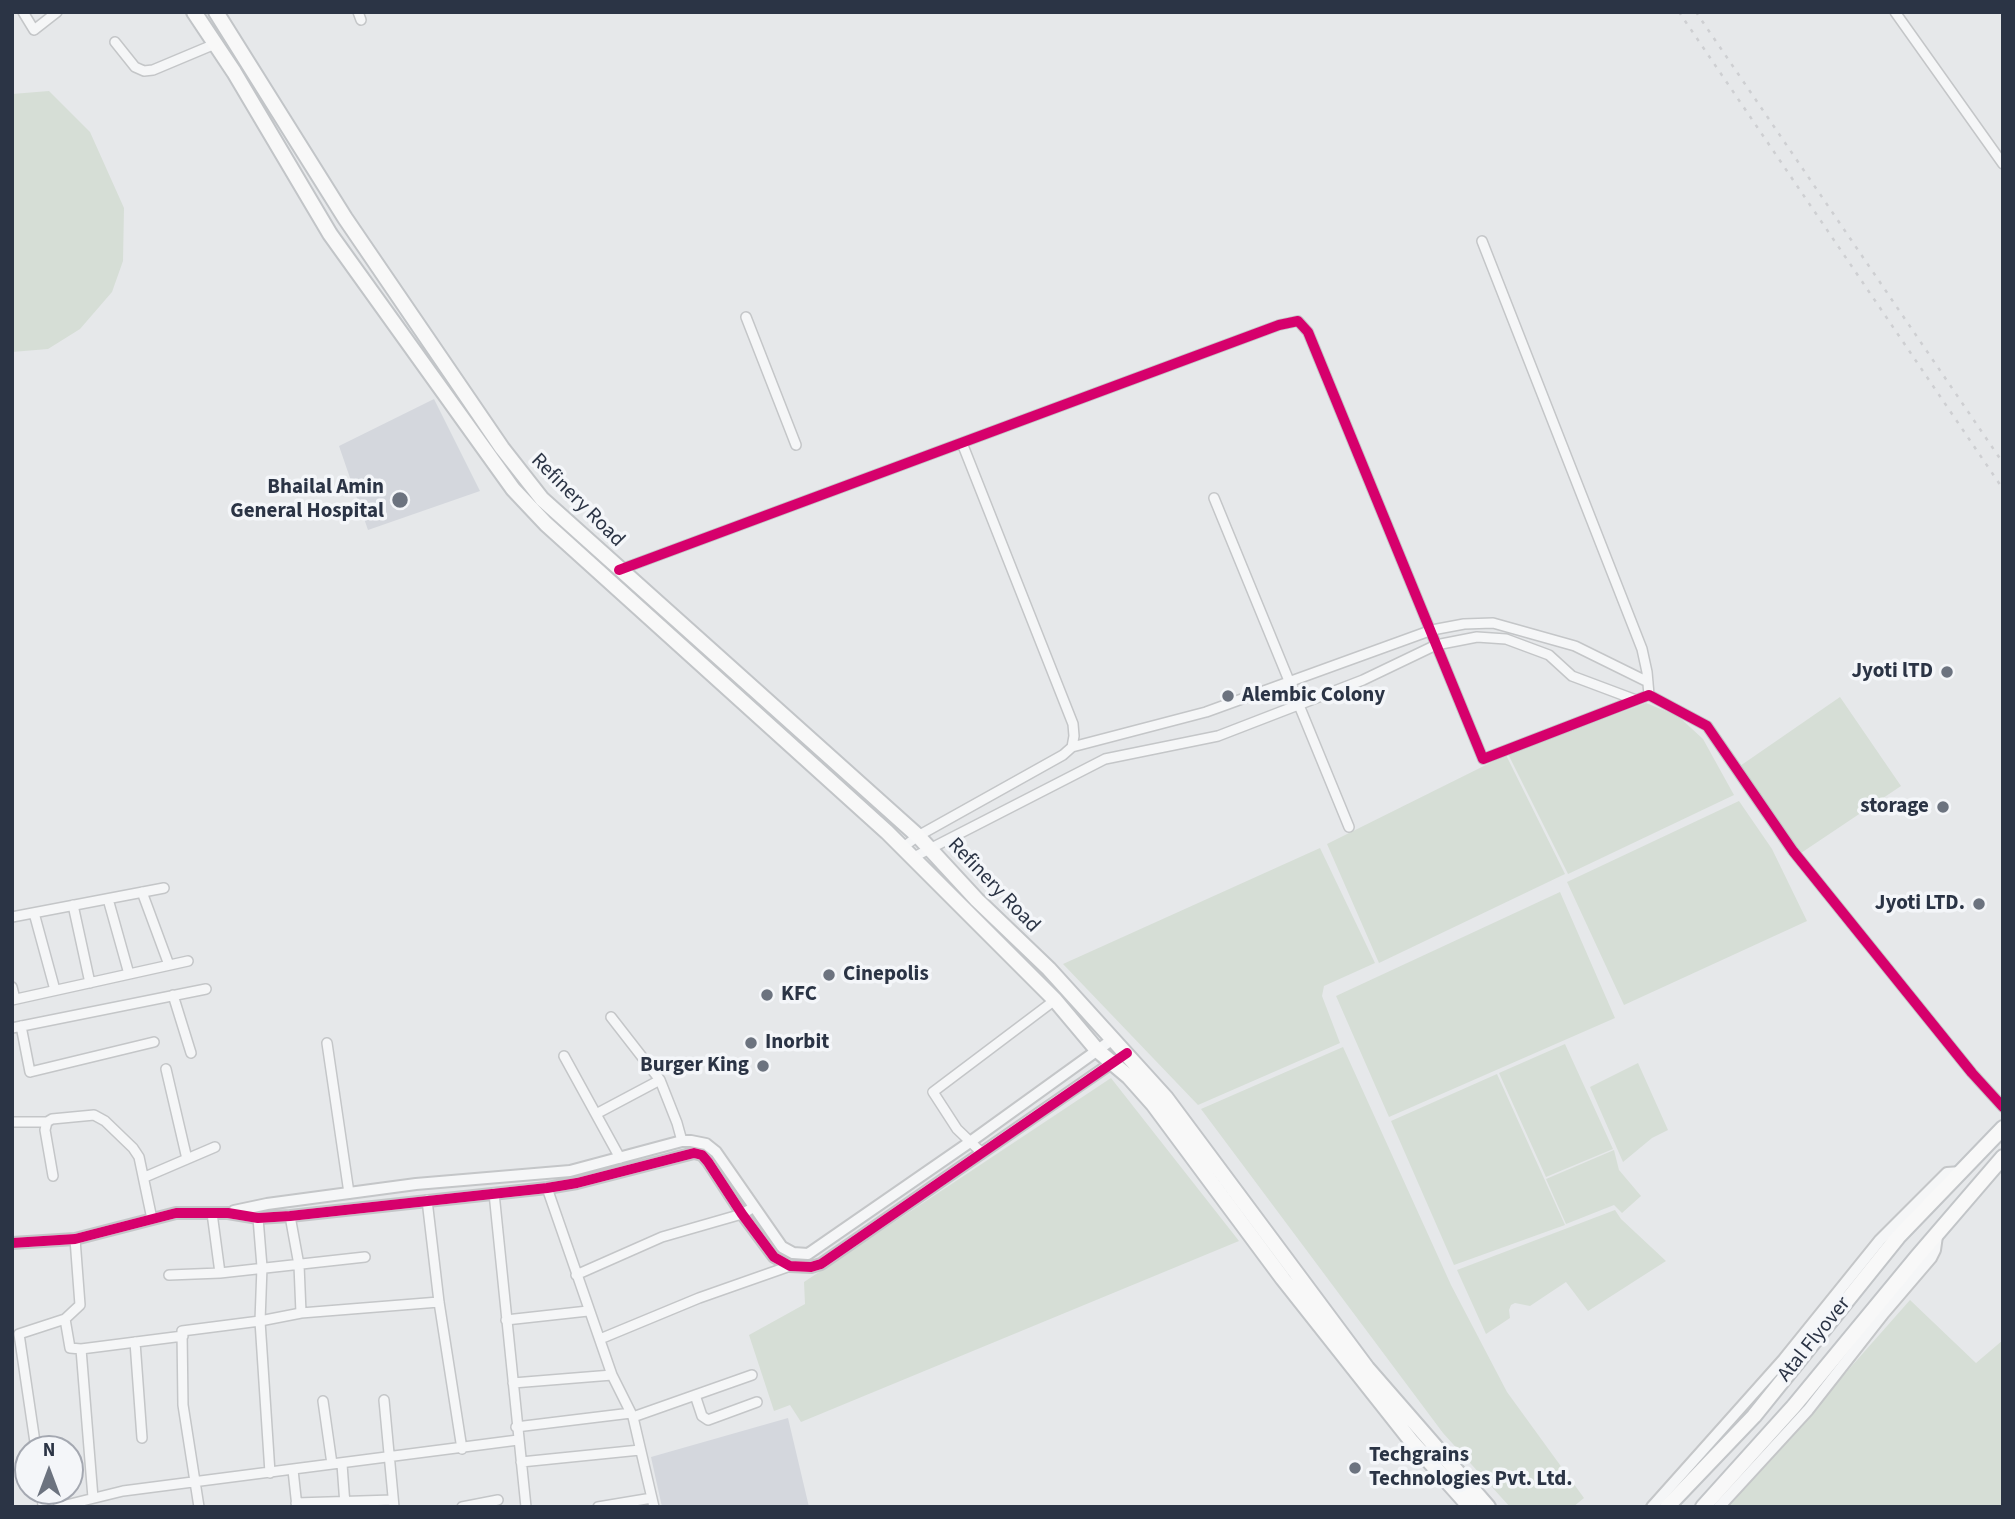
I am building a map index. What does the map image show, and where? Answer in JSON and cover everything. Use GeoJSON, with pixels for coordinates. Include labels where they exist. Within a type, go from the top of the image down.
{"type":"FeatureCollection","features":[{"type":"Feature","properties":{"kind":"main road","name":"Refinery Road"},"geometry":{"type":"LineString","coordinates":[[194,12],[234,72],[330,234],[506,479],[539,517],[907,853],[1055,1000],[1097,1050],[1153,1104],[1334,1334]]}},
{"type":"Feature","properties":{"kind":"main road","name":"Refinery Road"},"geometry":{"type":"LineString","coordinates":[[216,12],[345,219],[502,448],[542,499],[918,836],[977,900],[1049,970],[1166,1098],[1334,1334]]}},
{"type":"Feature","properties":{"kind":"main road"},"geometry":{"type":"LineString","coordinates":[[618,590],[625,575]]}},
{"type":"Feature","properties":{"kind":"main road","name":"Atal Flyover"},"geometry":{"type":"LineString","coordinates":[[1667,1507],[1754,1416],[1898,1237],[2003,1128]]}},
{"type":"Feature","properties":{"kind":"main road","name":"Atal Flyover"},"geometry":{"type":"LineString","coordinates":[[1703,1507],[1747,1461],[2003,1157]]}},
{"type":"Feature","properties":{"kind":"main road"},"geometry":{"type":"LineString","coordinates":[[1334,1334],[1367,1368],[1448,1473],[1470,1507]]}},
{"type":"Feature","properties":{"kind":"main road"},"geometry":{"type":"LineString","coordinates":[[1448,1473],[1488,1507]]}},
{"type":"Feature","properties":{"kind":"street"},"geometry":{"type":"LineString","coordinates":[[12,16],[22,12],[34,30],[57,12]]}},
{"type":"Feature","properties":{"kind":"street"},"geometry":{"type":"LineString","coordinates":[[1895,12],[2003,164]]}},
{"type":"Feature","properties":{"kind":"street"},"geometry":{"type":"LineString","coordinates":[[115,42],[135,67],[144,71],[153,70],[215,44]]}},
{"type":"Feature","properties":{"kind":"street"},"geometry":{"type":"LineString","coordinates":[[1482,241],[1639,641],[1645,660],[1649,695]]}},
{"type":"Feature","properties":{"kind":"street"},"geometry":{"type":"LineString","coordinates":[[746,317],[796,445]]}},
{"type":"Feature","properties":{"kind":"street"},"geometry":{"type":"LineString","coordinates":[[625,575],[962,443],[1279,325],[1298,321],[1308,332],[1483,759],[1649,695],[1707,726],[1793,851],[1972,1073],[2003,1107]]}},
{"type":"Feature","properties":{"kind":"street"},"geometry":{"type":"LineString","coordinates":[[962,443],[1073,724],[1072,747]]}},
{"type":"Feature","properties":{"kind":"street"},"geometry":{"type":"LineString","coordinates":[[1214,498],[1301,704],[1349,827]]}},
{"type":"Feature","properties":{"kind":"street"},"geometry":{"type":"LineString","coordinates":[[907,853],[918,836],[1063,755],[1072,747],[1206,712],[1432,630],[1464,624],[1493,623],[1515,627],[1575,646],[1648,682]]}},
{"type":"Feature","properties":{"kind":"street"},"geometry":{"type":"LineString","coordinates":[[907,853],[929,848],[1105,759],[1218,736],[1363,680],[1436,645],[1477,637],[1506,639],[1549,655],[1572,676],[1636,700]]}},
{"type":"Feature","properties":{"kind":"street"},"geometry":{"type":"LineString","coordinates":[[12,917],[164,888]]}},
{"type":"Feature","properties":{"kind":"street"},"geometry":{"type":"LineString","coordinates":[[142,892],[169,965]]}},
{"type":"Feature","properties":{"kind":"street"},"geometry":{"type":"LineString","coordinates":[[108,899],[129,974]]}},
{"type":"Feature","properties":{"kind":"street"},"geometry":{"type":"LineString","coordinates":[[73,905],[90,983]]}},
{"type":"Feature","properties":{"kind":"street"},"geometry":{"type":"LineString","coordinates":[[34,913],[55,990]]}},
{"type":"Feature","properties":{"kind":"street"},"geometry":{"type":"LineString","coordinates":[[12,988],[14,1000],[188,961]]}},
{"type":"Feature","properties":{"kind":"street"},"geometry":{"type":"LineString","coordinates":[[154,1042],[30,1072],[17,1027],[206,989]]}},
{"type":"Feature","properties":{"kind":"street"},"geometry":{"type":"LineString","coordinates":[[173,995],[191,1054]]}},
{"type":"Feature","properties":{"kind":"street"},"geometry":{"type":"LineString","coordinates":[[982,1153],[957,1129],[933,1092],[1055,1000]]}},
{"type":"Feature","properties":{"kind":"street"},"geometry":{"type":"LineString","coordinates":[[611,1017],[660,1080],[681,1141]]}},
{"type":"Feature","properties":{"kind":"street"},"geometry":{"type":"LineString","coordinates":[[228,1213],[267,1204],[452,1180],[555,1173],[681,1141],[698,1142],[711,1147],[782,1247],[793,1253],[808,1254],[1113,1039]]}},
{"type":"Feature","properties":{"kind":"street"},"geometry":{"type":"LineString","coordinates":[[327,1043],[349,1193]]}},
{"type":"Feature","properties":{"kind":"street"},"geometry":{"type":"LineString","coordinates":[[600,1339],[699,1298],[790,1266],[821,1265],[1114,1065],[1127,1053]]}},
{"type":"Feature","properties":{"kind":"street"},"geometry":{"type":"LineString","coordinates":[[564,1056],[620,1158]]}},
{"type":"Feature","properties":{"kind":"street"},"geometry":{"type":"LineString","coordinates":[[166,1069],[187,1159]]}},
{"type":"Feature","properties":{"kind":"street"},"geometry":{"type":"LineString","coordinates":[[596,1114],[660,1080]]}},
{"type":"Feature","properties":{"kind":"street"},"geometry":{"type":"LineString","coordinates":[[12,1122],[47,1122],[88,1114],[100,1117],[139,1157],[152,1219]]}},
{"type":"Feature","properties":{"kind":"street"},"geometry":{"type":"LineString","coordinates":[[47,1122],[45,1130],[53,1176]]}},
{"type":"Feature","properties":{"kind":"street"},"geometry":{"type":"LineString","coordinates":[[145,1177],[215,1147]]}},
{"type":"Feature","properties":{"kind":"street"},"geometry":{"type":"LineString","coordinates":[[12,1243],[75,1239],[176,1213],[228,1213],[258,1218],[289,1216],[547,1188],[694,1153],[702,1155],[708,1161],[774,1257],[790,1266]]}},
{"type":"Feature","properties":{"kind":"street"},"geometry":{"type":"LineString","coordinates":[[1652,1507],[1784,1359],[1880,1240],[1947,1173],[1961,1172]]}},
{"type":"Feature","properties":{"kind":"street"},"geometry":{"type":"LineString","coordinates":[[547,1188],[588,1311],[612,1375],[632,1415],[653,1502],[598,1507]]}},
{"type":"Feature","properties":{"kind":"street"},"geometry":{"type":"LineString","coordinates":[[494,1193],[526,1507]]}},
{"type":"Feature","properties":{"kind":"street"},"geometry":{"type":"LineString","coordinates":[[427,1200],[439,1303],[462,1449]]}},
{"type":"Feature","properties":{"kind":"street"},"geometry":{"type":"LineString","coordinates":[[576,1275],[662,1237],[742,1214],[754,1207]]}},
{"type":"Feature","properties":{"kind":"street"},"geometry":{"type":"LineString","coordinates":[[212,1213],[220,1273]]}},
{"type":"Feature","properties":{"kind":"street"},"geometry":{"type":"LineString","coordinates":[[289,1216],[299,1265],[301,1313]]}},
{"type":"Feature","properties":{"kind":"street"},"geometry":{"type":"LineString","coordinates":[[258,1218],[262,1268],[260,1321],[270,1473]]}},
{"type":"Feature","properties":{"kind":"street"},"geometry":{"type":"LineString","coordinates":[[1718,1507],[1808,1410],[1884,1312],[1931,1258],[1937,1236]]}},
{"type":"Feature","properties":{"kind":"street"},"geometry":{"type":"LineString","coordinates":[[34,1435],[19,1334],[65,1319],[80,1305],[75,1239]]}},
{"type":"Feature","properties":{"kind":"street"},"geometry":{"type":"LineString","coordinates":[[169,1275],[220,1273],[365,1257]]}},
{"type":"Feature","properties":{"kind":"street"},"geometry":{"type":"LineString","coordinates":[[199,1507],[183,1405],[182,1331],[301,1313],[439,1303]]}},
{"type":"Feature","properties":{"kind":"street"},"geometry":{"type":"LineString","coordinates":[[506,1320],[588,1311]]}},
{"type":"Feature","properties":{"kind":"street"},"geometry":{"type":"LineString","coordinates":[[65,1319],[70,1348],[81,1349],[183,1336]]}},
{"type":"Feature","properties":{"kind":"street"},"geometry":{"type":"LineString","coordinates":[[135,1342],[142,1438]]}},
{"type":"Feature","properties":{"kind":"street"},"geometry":{"type":"LineString","coordinates":[[81,1349],[93,1498]]}},
{"type":"Feature","properties":{"kind":"street"},"geometry":{"type":"LineString","coordinates":[[513,1383],[612,1375]]}},
{"type":"Feature","properties":{"kind":"street"},"geometry":{"type":"LineString","coordinates":[[516,1427],[632,1415],[752,1375]]}},
{"type":"Feature","properties":{"kind":"street"},"geometry":{"type":"LineString","coordinates":[[695,1395],[702,1416],[708,1420],[757,1402]]}},
{"type":"Feature","properties":{"kind":"street"},"geometry":{"type":"LineString","coordinates":[[293,1470],[296,1505],[394,1503],[384,1400]]}},
{"type":"Feature","properties":{"kind":"street"},"geometry":{"type":"LineString","coordinates":[[323,1402],[345,1504]]}},
{"type":"Feature","properties":{"kind":"street"},"geometry":{"type":"LineString","coordinates":[[58,1507],[123,1491],[518,1440]]}},
{"type":"Feature","properties":{"kind":"street"},"geometry":{"type":"LineString","coordinates":[[521,1462],[640,1450]]}},
{"type":"Feature","properties":{"kind":"street"},"geometry":{"type":"LineString","coordinates":[[462,1507],[498,1500]]}},
{"type":"Feature","properties":{"kind":"shaded area"},"geometry":{"type":"Polygon","coordinates":[[[49,91],[90,132],[124,208],[123,261],[112,292],[80,329],[48,349],[12,352],[12,94],[49,91]]]}},
{"type":"Feature","properties":{"kind":"shaded area"},"geometry":{"type":"Polygon","coordinates":[[[434,399],[480,491],[368,530],[339,446],[434,399]]]}},
{"type":"Feature","properties":{"kind":"shaded area"},"geometry":{"type":"Polygon","coordinates":[[[1840,697],[1901,786],[1801,853],[1740,766],[1840,697]]]}},
{"type":"Feature","properties":{"kind":"shaded area"},"geometry":{"type":"Polygon","coordinates":[[[1646,703],[1678,716],[1703,739],[1734,795],[1568,874],[1508,754],[1646,703]]]}},
{"type":"Feature","properties":{"kind":"shaded area"},"geometry":{"type":"Polygon","coordinates":[[[1506,755],[1565,874],[1379,963],[1327,844],[1506,755]]]}},
{"type":"Feature","properties":{"kind":"shaded area"},"geometry":{"type":"Polygon","coordinates":[[[1739,801],[1772,849],[1807,921],[1624,1005],[1567,882],[1739,801]]]}},
{"type":"Feature","properties":{"kind":"shaded area"},"geometry":{"type":"Polygon","coordinates":[[[1320,848],[1375,963],[1324,986],[1322,996],[1340,1043],[1198,1105],[1063,964],[1320,848]]]}},
{"type":"Feature","properties":{"kind":"shaded area"},"geometry":{"type":"Polygon","coordinates":[[[1560,892],[1615,1018],[1389,1117],[1336,996],[1560,892]]]}},
{"type":"Feature","properties":{"kind":"shaded area"},"geometry":{"type":"Polygon","coordinates":[[[1565,1044],[1613,1149],[1546,1177],[1499,1073],[1565,1044]]]}},
{"type":"Feature","properties":{"kind":"shaded area"},"geometry":{"type":"Polygon","coordinates":[[[1343,1047],[1451,1285],[1507,1392],[1584,1498],[1573,1507],[1510,1507],[1443,1433],[1201,1109],[1343,1047]]]}},
{"type":"Feature","properties":{"kind":"shaded area"},"geometry":{"type":"Polygon","coordinates":[[[1638,1063],[1668,1130],[1652,1138],[1623,1162],[1590,1087],[1638,1063]]]}},
{"type":"Feature","properties":{"kind":"shaded area"},"geometry":{"type":"Polygon","coordinates":[[[1497,1074],[1565,1225],[1454,1265],[1391,1121],[1497,1074]]]}},
{"type":"Feature","properties":{"kind":"shaded area"},"geometry":{"type":"Polygon","coordinates":[[[1111,1078],[1239,1241],[801,1422],[790,1405],[774,1411],[749,1335],[805,1304],[804,1282],[1111,1078]]]}},
{"type":"Feature","properties":{"kind":"shaded area"},"geometry":{"type":"Polygon","coordinates":[[[1614,1150],[1619,1170],[1641,1196],[1622,1213],[1614,1205],[1566,1224],[1546,1179],[1614,1150]]]}},
{"type":"Feature","properties":{"kind":"shaded area"},"geometry":{"type":"Polygon","coordinates":[[[1615,1210],[1621,1219],[1666,1261],[1588,1311],[1566,1282],[1530,1306],[1515,1303],[1511,1305],[1510,1318],[1486,1334],[1457,1270],[1615,1210]]]}},
{"type":"Feature","properties":{"kind":"shaded area"},"geometry":{"type":"Polygon","coordinates":[[[1910,1300],[1976,1363],[2003,1340],[2003,1507],[1727,1507],[1910,1300]]]}},
{"type":"Feature","properties":{"kind":"shaded area"},"geometry":{"type":"Polygon","coordinates":[[[788,1418],[809,1507],[662,1507],[651,1457],[788,1418]]]}},
{"type":"Feature","properties":{"kind":"railway"},"geometry":{"type":"LineString","coordinates":[[1679,12],[2003,489]]}},
{"type":"Feature","properties":{"kind":"railway"},"geometry":{"type":"LineString","coordinates":[[1696,12],[2003,463]]}},
{"type":"Feature","properties":{"kind":"cycle path"},"geometry":{"type":"LineString","coordinates":[[619,570],[1279,325],[1298,321],[1308,332],[1483,759],[1649,695],[1707,726],[1793,851],[1972,1073],[2003,1107]]}},
{"type":"Feature","properties":{"kind":"cycle path"},"geometry":{"type":"LineString","coordinates":[[12,1243],[75,1239],[176,1213],[228,1213],[258,1218],[290,1216],[547,1188],[694,1153],[702,1155],[708,1162],[774,1257],[790,1266],[811,1267],[821,1264],[1127,1053]]}},
{"type":"Feature","properties":{"kind":"place","name":"Bhailal Amin General Hospital"},"geometry":{"type":"Point","coordinates":[400,500]}},
{"type":"Feature","properties":{"kind":"place","name":"Jyoti lTD"},"geometry":{"type":"Point","coordinates":[1947,672]}},
{"type":"Feature","properties":{"kind":"place","name":"Alembic Colony"},"geometry":{"type":"Point","coordinates":[1228,696]}},
{"type":"Feature","properties":{"kind":"place","name":"storage"},"geometry":{"type":"Point","coordinates":[1943,807]}},
{"type":"Feature","properties":{"kind":"place","name":"Jyoti LTD."},"geometry":{"type":"Point","coordinates":[1979,904]}},
{"type":"Feature","properties":{"kind":"place","name":"Cinepolis"},"geometry":{"type":"Point","coordinates":[829,975]}},
{"type":"Feature","properties":{"kind":"place","name":"KFC"},"geometry":{"type":"Point","coordinates":[767,995]}},
{"type":"Feature","properties":{"kind":"place","name":"Inorbit"},"geometry":{"type":"Point","coordinates":[751,1043]}},
{"type":"Feature","properties":{"kind":"place","name":"Burger King"},"geometry":{"type":"Point","coordinates":[763,1066]}},
{"type":"Feature","properties":{"kind":"place","name":"Techgrains Technologies Pvt. Ltd."},"geometry":{"type":"Point","coordinates":[1355,1468]}}]}
